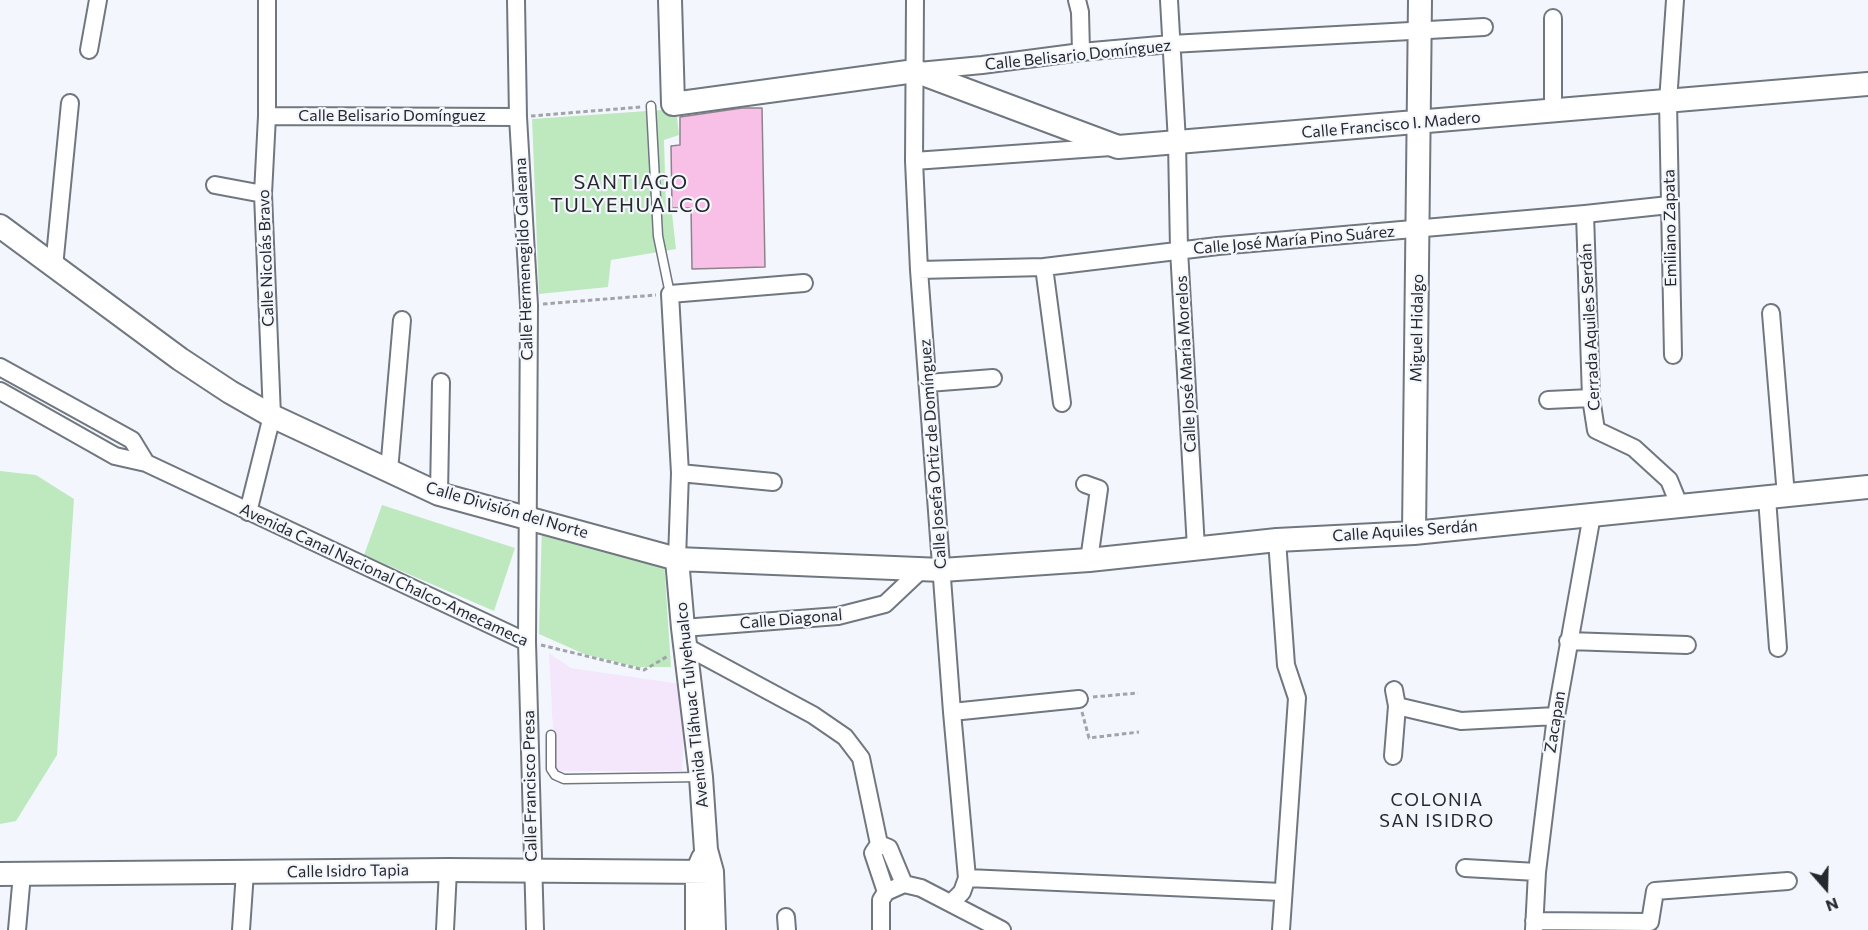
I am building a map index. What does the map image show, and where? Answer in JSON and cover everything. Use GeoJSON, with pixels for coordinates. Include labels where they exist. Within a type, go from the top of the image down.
{"type":"FeatureCollection","features":[{"type":"Feature","properties":{"kind":"main road"},"geometry":{"type":"LineString","coordinates":[[662,105],[670,0]]}},
{"type":"Feature","properties":{"kind":"main road","name":"Miguel Hidalgo"},"geometry":{"type":"LineString","coordinates":[[1414,532],[1420,0]]}},
{"type":"Feature","properties":{"kind":"main road"},"geometry":{"type":"LineString","coordinates":[[915,71],[1118,147]]}},
{"type":"Feature","properties":{"kind":"main road","name":"Calle Belisario Domínguez"},"geometry":{"type":"LineString","coordinates":[[662,105],[915,71]]}},
{"type":"Feature","properties":{"kind":"main road","name":"Calle Francisco I. Madero"},"geometry":{"type":"LineString","coordinates":[[1118,147],[1868,84]]}},
{"type":"Feature","properties":{"kind":"main road","name":"Calle División del Norte"},"geometry":{"type":"LineString","coordinates":[[0,226],[180,359],[230,392],[272,416],[439,494],[677,559],[931,571]]}},
{"type":"Feature","properties":{"kind":"main road","name":"Calle Aquiles Serdán"},"geometry":{"type":"LineString","coordinates":[[931,571],[1089,560],[1277,540],[1414,532],[1868,487]]}},
{"type":"Feature","properties":{"kind":"main road","name":"Avenida Tláhuac Tulyehualco"},"geometry":{"type":"LineString","coordinates":[[677,559],[701,777],[706,850],[697,930]]}},
{"type":"Feature","properties":{"kind":"main road","name":"Calle Isidro Tapia"},"geometry":{"type":"LineString","coordinates":[[11,874],[448,870],[704,872]]}},
{"type":"Feature","properties":{"kind":"main road","name":"Avenida Tláhuac Tulyehualco"},"geometry":{"type":"LineString","coordinates":[[704,872],[714,930]]}},
{"type":"Feature","properties":{"kind":"street"},"geometry":{"type":"LineString","coordinates":[[89,50],[98,0]]}},
{"type":"Feature","properties":{"kind":"street","name":"Calle Nicolás Bravo"},"geometry":{"type":"LineString","coordinates":[[248,512],[272,416],[263,194],[267,116],[267,0]]}},
{"type":"Feature","properties":{"kind":"street","name":"Calle Hermenegildo Galeana"},"geometry":{"type":"LineString","coordinates":[[516,0],[518,117],[530,305],[527,642]]}},
{"type":"Feature","properties":{"kind":"street","name":"Calle Josefa Ortiz de Domínguez"},"geometry":{"type":"LineString","coordinates":[[915,0],[914,161],[919,270],[928,383],[931,571],[952,712],[967,878]]}},
{"type":"Feature","properties":{"kind":"street"},"geometry":{"type":"LineString","coordinates":[[1077,0],[1080,12],[1081,52]]}},
{"type":"Feature","properties":{"kind":"street","name":"Calle José María Morelos"},"geometry":{"type":"LineString","coordinates":[[1169,0],[1177,142],[1179,250],[1196,548]]}},
{"type":"Feature","properties":{"kind":"street","name":"Emiliano Zapata"},"geometry":{"type":"LineString","coordinates":[[1672,355],[1668,102],[1675,0]]}},
{"type":"Feature","properties":{"kind":"street"},"geometry":{"type":"LineString","coordinates":[[1552,18],[1553,111]]}},
{"type":"Feature","properties":{"kind":"street","name":"Calle Belisario Domínguez"},"geometry":{"type":"LineString","coordinates":[[915,71],[1171,44],[1484,27]]}},
{"type":"Feature","properties":{"kind":"street"},"geometry":{"type":"LineString","coordinates":[[54,267],[70,103]]}},
{"type":"Feature","properties":{"kind":"street","name":"Calle Belisario Domínguez"},"geometry":{"type":"LineString","coordinates":[[267,116],[518,117]]}},
{"type":"Feature","properties":{"kind":"street","name":"Calle Francisco I. Madero"},"geometry":{"type":"LineString","coordinates":[[914,161],[1118,147]]}},
{"type":"Feature","properties":{"kind":"street"},"geometry":{"type":"LineString","coordinates":[[215,185],[263,194]]}},
{"type":"Feature","properties":{"kind":"street","name":"Calle José María Pino Suárez"},"geometry":{"type":"LineString","coordinates":[[919,270],[1044,267],[1179,250],[1669,205]]}},
{"type":"Feature","properties":{"kind":"street","name":"Cerrada Aquiles Serdán"},"geometry":{"type":"LineString","coordinates":[[1585,214],[1591,398],[1596,430],[1634,448],[1669,480],[1680,507]]}},
{"type":"Feature","properties":{"kind":"street"},"geometry":{"type":"LineString","coordinates":[[1044,267],[1062,404]]}},
{"type":"Feature","properties":{"kind":"street"},"geometry":{"type":"LineString","coordinates":[[677,559],[680,473],[670,294],[804,283]]}},
{"type":"Feature","properties":{"kind":"street"},"geometry":{"type":"LineString","coordinates":[[1771,313],[1777,497],[1778,648]]}},
{"type":"Feature","properties":{"kind":"street"},"geometry":{"type":"LineString","coordinates":[[389,471],[402,320]]}},
{"type":"Feature","properties":{"kind":"street"},"geometry":{"type":"LineString","coordinates":[[0,367],[132,440],[146,463]]}},
{"type":"Feature","properties":{"kind":"street"},"geometry":{"type":"LineString","coordinates":[[928,383],[993,378]]}},
{"type":"Feature","properties":{"kind":"street"},"geometry":{"type":"LineString","coordinates":[[439,494],[441,382]]}},
{"type":"Feature","properties":{"kind":"street","name":"Avenida Canal Nacional Chalco-Amecameca"},"geometry":{"type":"LineString","coordinates":[[0,391],[115,456],[146,463],[527,642]]}},
{"type":"Feature","properties":{"kind":"street"},"geometry":{"type":"LineString","coordinates":[[1548,400],[1591,398]]}},
{"type":"Feature","properties":{"kind":"street"},"geometry":{"type":"LineString","coordinates":[[83,437],[93,418]]}},
{"type":"Feature","properties":{"kind":"street"},"geometry":{"type":"LineString","coordinates":[[680,473],[773,482]]}},
{"type":"Feature","properties":{"kind":"street"},"geometry":{"type":"LineString","coordinates":[[1085,484],[1099,489],[1089,560]]}},
{"type":"Feature","properties":{"kind":"street","name":"Zacapan"},"geometry":{"type":"LineString","coordinates":[[1534,926],[1537,872],[1556,716],[1592,515]]}},
{"type":"Feature","properties":{"kind":"street"},"geometry":{"type":"LineString","coordinates":[[1277,540],[1286,666],[1297,698],[1281,930]]}},
{"type":"Feature","properties":{"kind":"street","name":"Calle Diagonal"},"geometry":{"type":"LineString","coordinates":[[684,637],[838,616],[885,604],[931,571]]}},
{"type":"Feature","properties":{"kind":"street"},"geometry":{"type":"LineString","coordinates":[[684,637],[813,715],[845,737],[861,758],[879,844],[873,853],[886,892]]}},
{"type":"Feature","properties":{"kind":"street"},"geometry":{"type":"LineString","coordinates":[[1568,641],[1687,645]]}},
{"type":"Feature","properties":{"kind":"street","name":"Calle Francisco Presa"},"geometry":{"type":"LineString","coordinates":[[527,642],[535,930]]}},
{"type":"Feature","properties":{"kind":"street"},"geometry":{"type":"LineString","coordinates":[[1393,756],[1396,698],[1461,721],[1556,716]]}},
{"type":"Feature","properties":{"kind":"street"},"geometry":{"type":"LineString","coordinates":[[952,712],[1079,699]]}},
{"type":"Feature","properties":{"kind":"street"},"geometry":{"type":"LineString","coordinates":[[879,844],[889,848],[904,884]]}},
{"type":"Feature","properties":{"kind":"street"},"geometry":{"type":"LineString","coordinates":[[1465,868],[1537,872]]}},
{"type":"Feature","properties":{"kind":"street"},"geometry":{"type":"LineString","coordinates":[[445,930],[448,870]]}},
{"type":"Feature","properties":{"kind":"street"},"geometry":{"type":"LineString","coordinates":[[241,930],[245,872]]}},
{"type":"Feature","properties":{"kind":"street"},"geometry":{"type":"LineString","coordinates":[[11,874],[17,930]]}},
{"type":"Feature","properties":{"kind":"street"},"geometry":{"type":"LineString","coordinates":[[951,903],[962,892],[967,878],[1282,892]]}},
{"type":"Feature","properties":{"kind":"street"},"geometry":{"type":"LineString","coordinates":[[1534,926],[1650,922],[1654,891],[1788,881]]}},
{"type":"Feature","properties":{"kind":"street"},"geometry":{"type":"LineString","coordinates":[[881,930],[881,900],[886,892],[904,884],[921,888],[1002,930]]}},
{"type":"Feature","properties":{"kind":"street"},"geometry":{"type":"LineString","coordinates":[[968,913],[980,930]]}},
{"type":"Feature","properties":{"kind":"lane"},"geometry":{"type":"LineString","coordinates":[[662,105],[658,236],[670,294]]}},
{"type":"Feature","properties":{"kind":"lane"},"geometry":{"type":"LineString","coordinates":[[551,735],[551,769],[555,775],[564,779],[701,777]]}},
{"type":"Feature","properties":{"kind":"path"},"geometry":{"type":"LineString","coordinates":[[518,117],[662,105]]}},
{"type":"Feature","properties":{"kind":"path"},"geometry":{"type":"LineString","coordinates":[[530,305],[670,294]]}},
{"type":"Feature","properties":{"kind":"path","name":"Avenida Canal Nacional Chalco-Amecameca"},"geometry":{"type":"LineString","coordinates":[[527,642],[644,670],[684,637]]}},
{"type":"Feature","properties":{"kind":"path"},"geometry":{"type":"LineString","coordinates":[[1138,693],[1079,699],[1089,738],[1138,732]]}},
{"type":"Feature","properties":{"kind":"shaded area"},"geometry":{"type":"Polygon","coordinates":[[[549,653],[571,668],[687,685],[682,771],[555,771],[549,653]]]}},
{"type":"Feature","properties":{"kind":"green space"},"geometry":{"type":"Polygon","coordinates":[[[676,109],[679,135],[664,140],[666,208],[672,213],[676,249],[611,260],[608,287],[539,294],[532,119],[676,109]]]}},
{"type":"Feature","properties":{"kind":"green space"},"geometry":{"type":"Polygon","coordinates":[[[0,471],[36,475],[74,499],[57,755],[16,821],[0,824],[0,471]]]}},
{"type":"Feature","properties":{"kind":"green space"},"geometry":{"type":"Polygon","coordinates":[[[382,505],[515,548],[494,611],[364,555],[382,505]]]}},
{"type":"Feature","properties":{"kind":"green space"},"geometry":{"type":"Polygon","coordinates":[[[542,524],[664,561],[671,667],[637,667],[584,654],[539,634],[542,524]]]}},
{"type":"Feature","properties":{"kind":"building"},"geometry":{"type":"Polygon","coordinates":[[[742,108],[762,108],[765,267],[692,269],[691,208],[672,208],[671,146],[680,145],[680,117],[742,108]]]}},
{"type":"Feature","properties":{"kind":"district","name":"SANTIAGO TULYEHUALCO"},"geometry":{"type":"Point","coordinates":[631,194]}},
{"type":"Feature","properties":{"kind":"district","name":"COLONIA SAN ISIDRO"},"geometry":{"type":"Point","coordinates":[1437,810]}}]}
